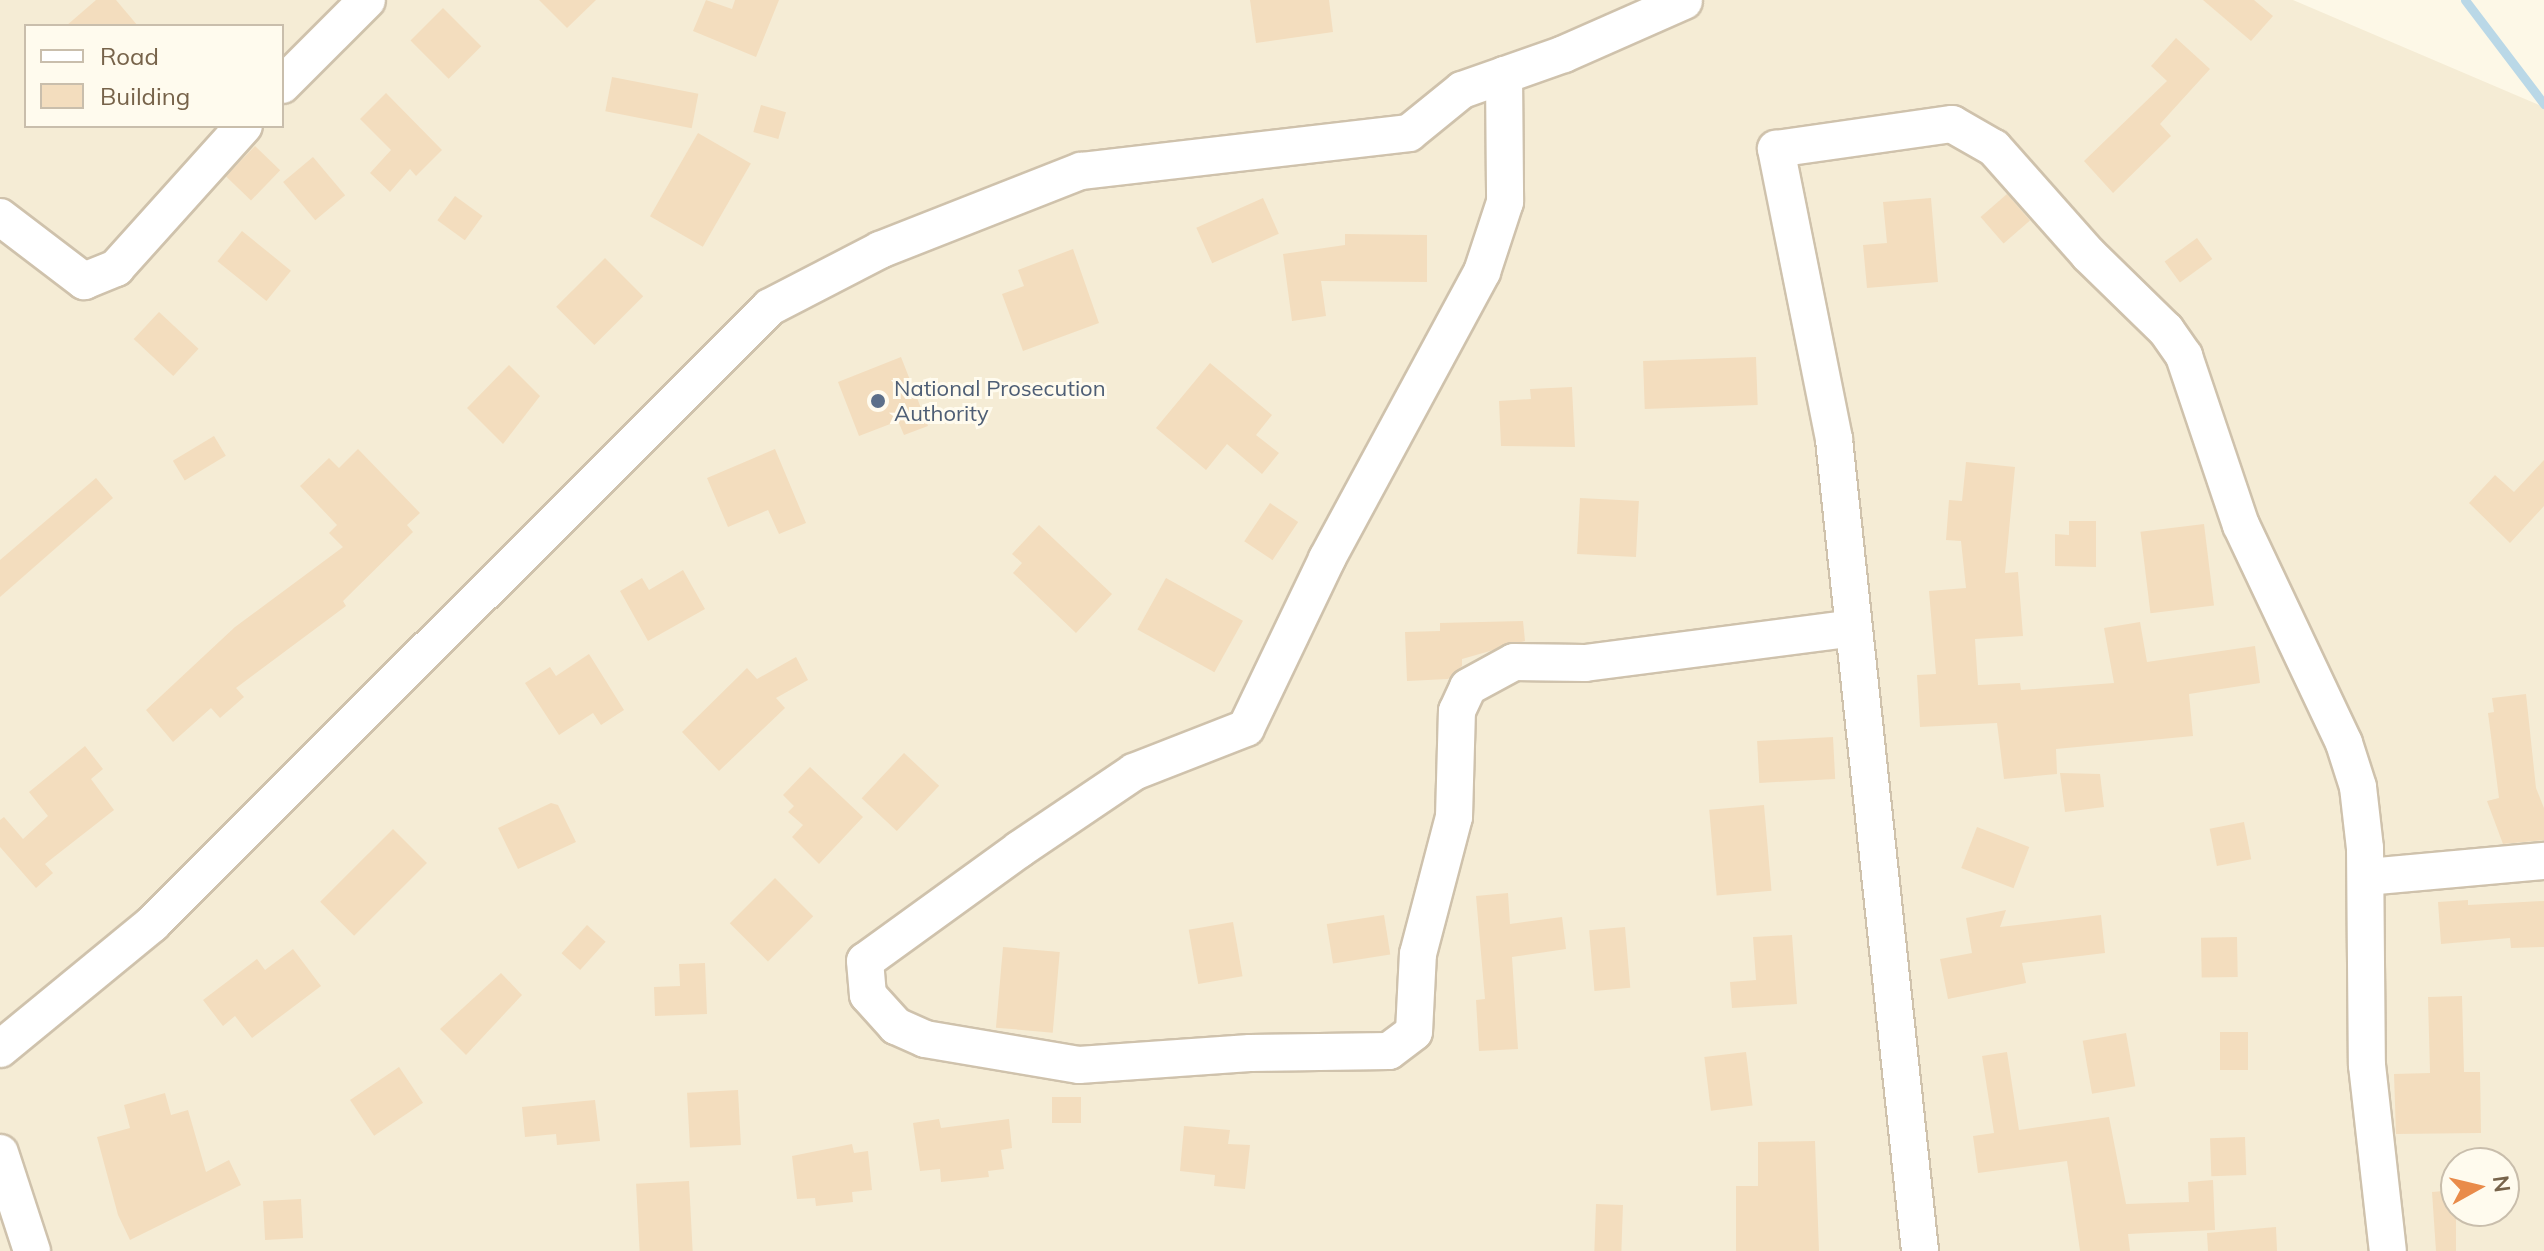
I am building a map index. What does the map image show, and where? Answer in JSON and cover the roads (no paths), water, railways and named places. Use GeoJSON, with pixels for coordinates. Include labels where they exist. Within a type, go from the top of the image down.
{"type":"FeatureCollection","features":[{"type":"Feature","properties":{"kind":"street"},"geometry":{"type":"LineString","coordinates":[[284,83],[367,0]]}},
{"type":"Feature","properties":{"kind":"street"},"geometry":{"type":"LineString","coordinates":[[0,1049],[152,924],[770,307],[880,250],[1081,171],[1409,133],[1462,90],[1684,1]]}},
{"type":"Feature","properties":{"kind":"street"},"geometry":{"type":"LineString","coordinates":[[1504,75],[1505,202],[1482,272],[1327,559],[1246,728],[1134,772],[1020,849],[865,961],[868,995],[896,1026],[925,1039],[1079,1065],[1250,1053],[1389,1051],[1414,1032],[1418,954],[1454,817],[1457,711],[1468,687],[1514,662],[1585,663],[1854,628]]}},
{"type":"Feature","properties":{"kind":"street"},"geometry":{"type":"LineString","coordinates":[[1920,1251],[1834,439],[1776,149],[1952,124],[1994,148],[2088,254],[2166,330],[2184,356],[2241,525],[2344,743],[2358,787],[2367,877],[2367,1065],[2388,1251]]}},
{"type":"Feature","properties":{"kind":"street"},"geometry":{"type":"LineString","coordinates":[[0,217],[84,281],[116,268],[242,128]]}},
{"type":"Feature","properties":{"kind":"street"},"geometry":{"type":"LineString","coordinates":[[2367,877],[2544,861]]}},
{"type":"Feature","properties":{"kind":"street"},"geometry":{"type":"LineString","coordinates":[[0,1153],[32,1251]]}},
{"type":"Feature","properties":{"kind":"waterway"},"geometry":{"type":"LineString","coordinates":[[2465,0],[2544,104]]}},
{"type":"Feature","properties":{"kind":"place","name":"National Prosecution Authority"},"geometry":{"type":"Point","coordinates":[878,401]}}]}
